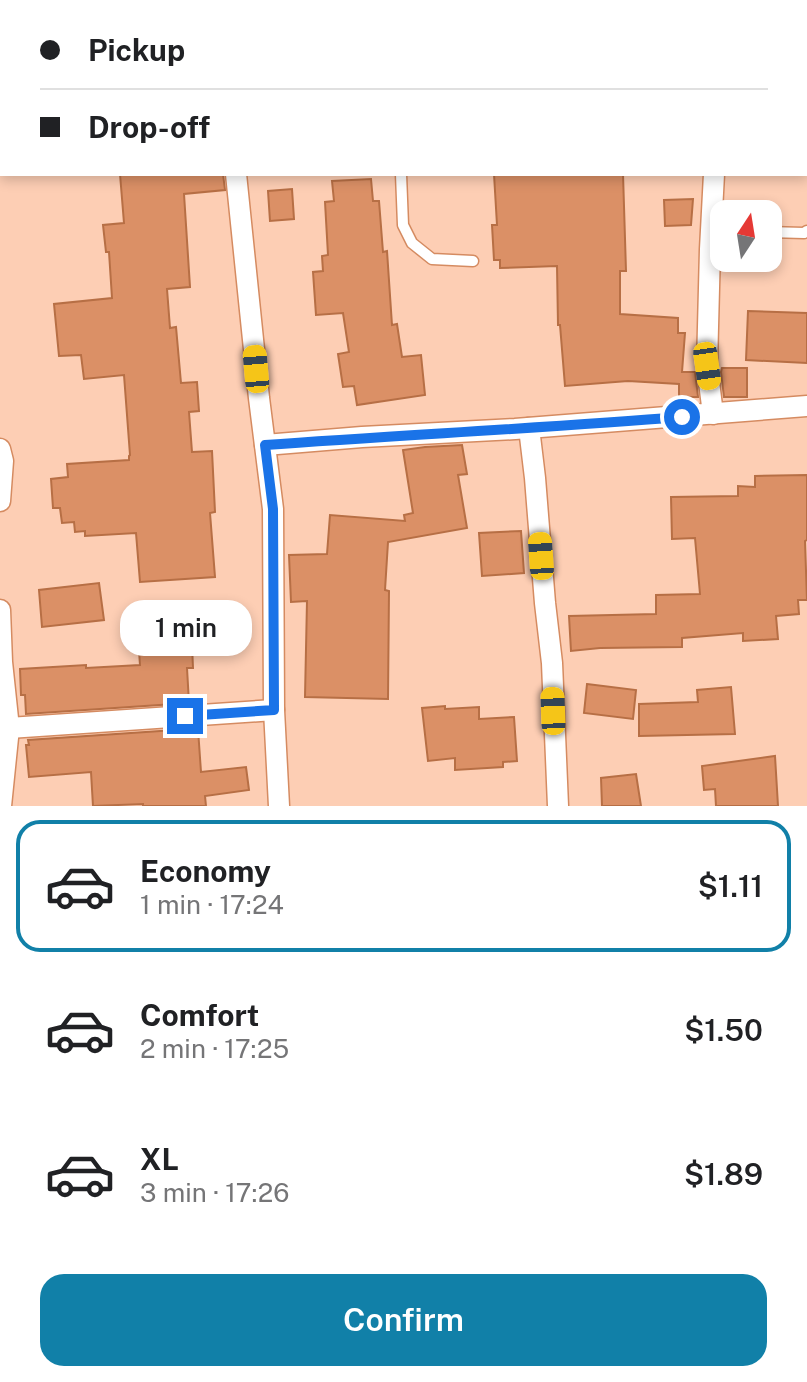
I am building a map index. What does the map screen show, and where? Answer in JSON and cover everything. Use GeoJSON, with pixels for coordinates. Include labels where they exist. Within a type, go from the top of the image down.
{"type":"FeatureCollection","features":[{"type":"Feature","properties":{"kind":"street"},"geometry":{"type":"LineString","coordinates":[[236,176],[273,509],[274,710],[279,806]]}},
{"type":"Feature","properties":{"kind":"street"},"geometry":{"type":"LineString","coordinates":[[714,176],[716,200]]}},
{"type":"Feature","properties":{"kind":"street"},"geometry":{"type":"LineString","coordinates":[[713,414],[707,366],[714,272]]}},
{"type":"Feature","properties":{"kind":"street"},"geometry":{"type":"LineString","coordinates":[[265,445],[807,406]]}},
{"type":"Feature","properties":{"kind":"street"},"geometry":{"type":"LineString","coordinates":[[529,428],[552,663],[558,806]]}},
{"type":"Feature","properties":{"kind":"street"},"geometry":{"type":"LineString","coordinates":[[0,449],[3,461],[0,501]]}},
{"type":"Feature","properties":{"kind":"street"},"geometry":{"type":"LineString","coordinates":[[0,610],[9,728],[1,806]]}},
{"type":"Feature","properties":{"kind":"street"},"geometry":{"type":"LineString","coordinates":[[9,728],[274,710]]}},
{"type":"Feature","properties":{"kind":"lane"},"geometry":{"type":"LineString","coordinates":[[401,176],[403,225],[412,243],[432,259],[473,261]]}},
{"type":"Feature","properties":{"kind":"lane"},"geometry":{"type":"LineString","coordinates":[[782,232],[807,231]]}},
{"type":"Feature","properties":{"kind":"building"},"geometry":{"type":"Polygon","coordinates":[[[120,176],[223,176],[225,190],[184,194],[190,287],[167,289],[170,328],[176,327],[181,383],[197,382],[199,411],[189,412],[192,452],[212,451],[215,512],[210,513],[215,577],[140,582],[136,533],[85,536],[85,531],[75,532],[74,522],[62,523],[60,508],[53,508],[51,479],[68,477],[67,464],[129,460],[124,375],[84,379],[81,355],[59,356],[54,304],[112,298],[109,252],[106,252],[103,225],[124,223],[120,176]]]}},
{"type":"Feature","properties":{"kind":"building"},"geometry":{"type":"Polygon","coordinates":[[[494,176],[623,176],[626,271],[620,271],[620,314],[678,318],[678,333],[685,333],[682,372],[695,372],[698,397],[679,397],[679,384],[628,381],[565,386],[558,325],[557,266],[500,268],[500,260],[494,260],[492,225],[497,225],[494,176]]]}},
{"type":"Feature","properties":{"kind":"building"},"geometry":{"type":"Polygon","coordinates":[[[371,179],[373,201],[379,201],[383,252],[387,251],[392,325],[397,324],[402,357],[421,355],[425,395],[357,405],[354,386],[343,387],[338,354],[349,352],[343,313],[316,315],[313,272],[323,271],[322,256],[328,255],[325,202],[334,201],[332,181],[371,179]]]}},
{"type":"Feature","properties":{"kind":"building"},"geometry":{"type":"Polygon","coordinates":[[[292,189],[294,219],[270,221],[268,191],[292,189]]]}},
{"type":"Feature","properties":{"kind":"building"},"geometry":{"type":"Polygon","coordinates":[[[693,199],[691,225],[665,226],[664,200],[693,199]]]}},
{"type":"Feature","properties":{"kind":"building"},"geometry":{"type":"Polygon","coordinates":[[[748,311],[807,313],[807,363],[746,360],[748,311]]]}},
{"type":"Feature","properties":{"kind":"building"},"geometry":{"type":"Polygon","coordinates":[[[722,368],[747,368],[747,397],[724,397],[722,368]]]}},
{"type":"Feature","properties":{"kind":"building"},"geometry":{"type":"Polygon","coordinates":[[[462,445],[467,474],[458,475],[467,528],[388,542],[385,590],[389,591],[388,699],[305,697],[307,601],[291,602],[289,555],[327,554],[330,515],[405,521],[404,515],[413,513],[403,450],[462,445]]]}},
{"type":"Feature","properties":{"kind":"building"},"geometry":{"type":"Polygon","coordinates":[[[807,475],[807,600],[798,600],[799,614],[776,616],[778,639],[743,641],[743,633],[682,638],[682,647],[571,651],[569,616],[656,614],[656,595],[700,594],[695,538],[672,539],[671,497],[738,496],[738,486],[755,487],[755,476],[807,475]]]}},
{"type":"Feature","properties":{"kind":"building"},"geometry":{"type":"Polygon","coordinates":[[[521,531],[524,573],[482,576],[479,533],[521,531]]]}},
{"type":"Feature","properties":{"kind":"building"},"geometry":{"type":"Polygon","coordinates":[[[99,583],[104,620],[42,627],[39,590],[99,583]]]}},
{"type":"Feature","properties":{"kind":"building"},"geometry":{"type":"Polygon","coordinates":[[[185,634],[185,646],[192,645],[193,668],[187,668],[189,703],[26,714],[25,695],[21,695],[20,669],[140,665],[138,637],[185,634]]]}},
{"type":"Feature","properties":{"kind":"building"},"geometry":{"type":"Polygon","coordinates":[[[587,684],[636,690],[633,719],[584,713],[587,684]]]}},
{"type":"Feature","properties":{"kind":"building"},"geometry":{"type":"Polygon","coordinates":[[[731,687],[735,734],[639,736],[639,704],[698,702],[697,690],[731,687]]]}},
{"type":"Feature","properties":{"kind":"building"},"geometry":{"type":"Polygon","coordinates":[[[445,706],[445,709],[479,707],[479,719],[514,717],[517,761],[503,762],[503,767],[455,770],[455,758],[428,761],[422,708],[445,706]]]}},
{"type":"Feature","properties":{"kind":"building"},"geometry":{"type":"Polygon","coordinates":[[[198,729],[201,772],[246,767],[249,790],[205,796],[206,806],[93,806],[91,772],[29,777],[28,740],[198,729]]]}},
{"type":"Feature","properties":{"kind":"building"},"geometry":{"type":"Polygon","coordinates":[[[775,756],[778,806],[716,806],[715,789],[704,790],[702,766],[775,756]]]}},
{"type":"Feature","properties":{"kind":"building"},"geometry":{"type":"Polygon","coordinates":[[[636,774],[641,806],[602,806],[601,778],[636,774]]]}},
{"type":"Feature","properties":{"kind":"route"},"geometry":{"type":"LineString","coordinates":[[185,716],[274,710],[273,509],[265,445],[682,417]]}}]}
